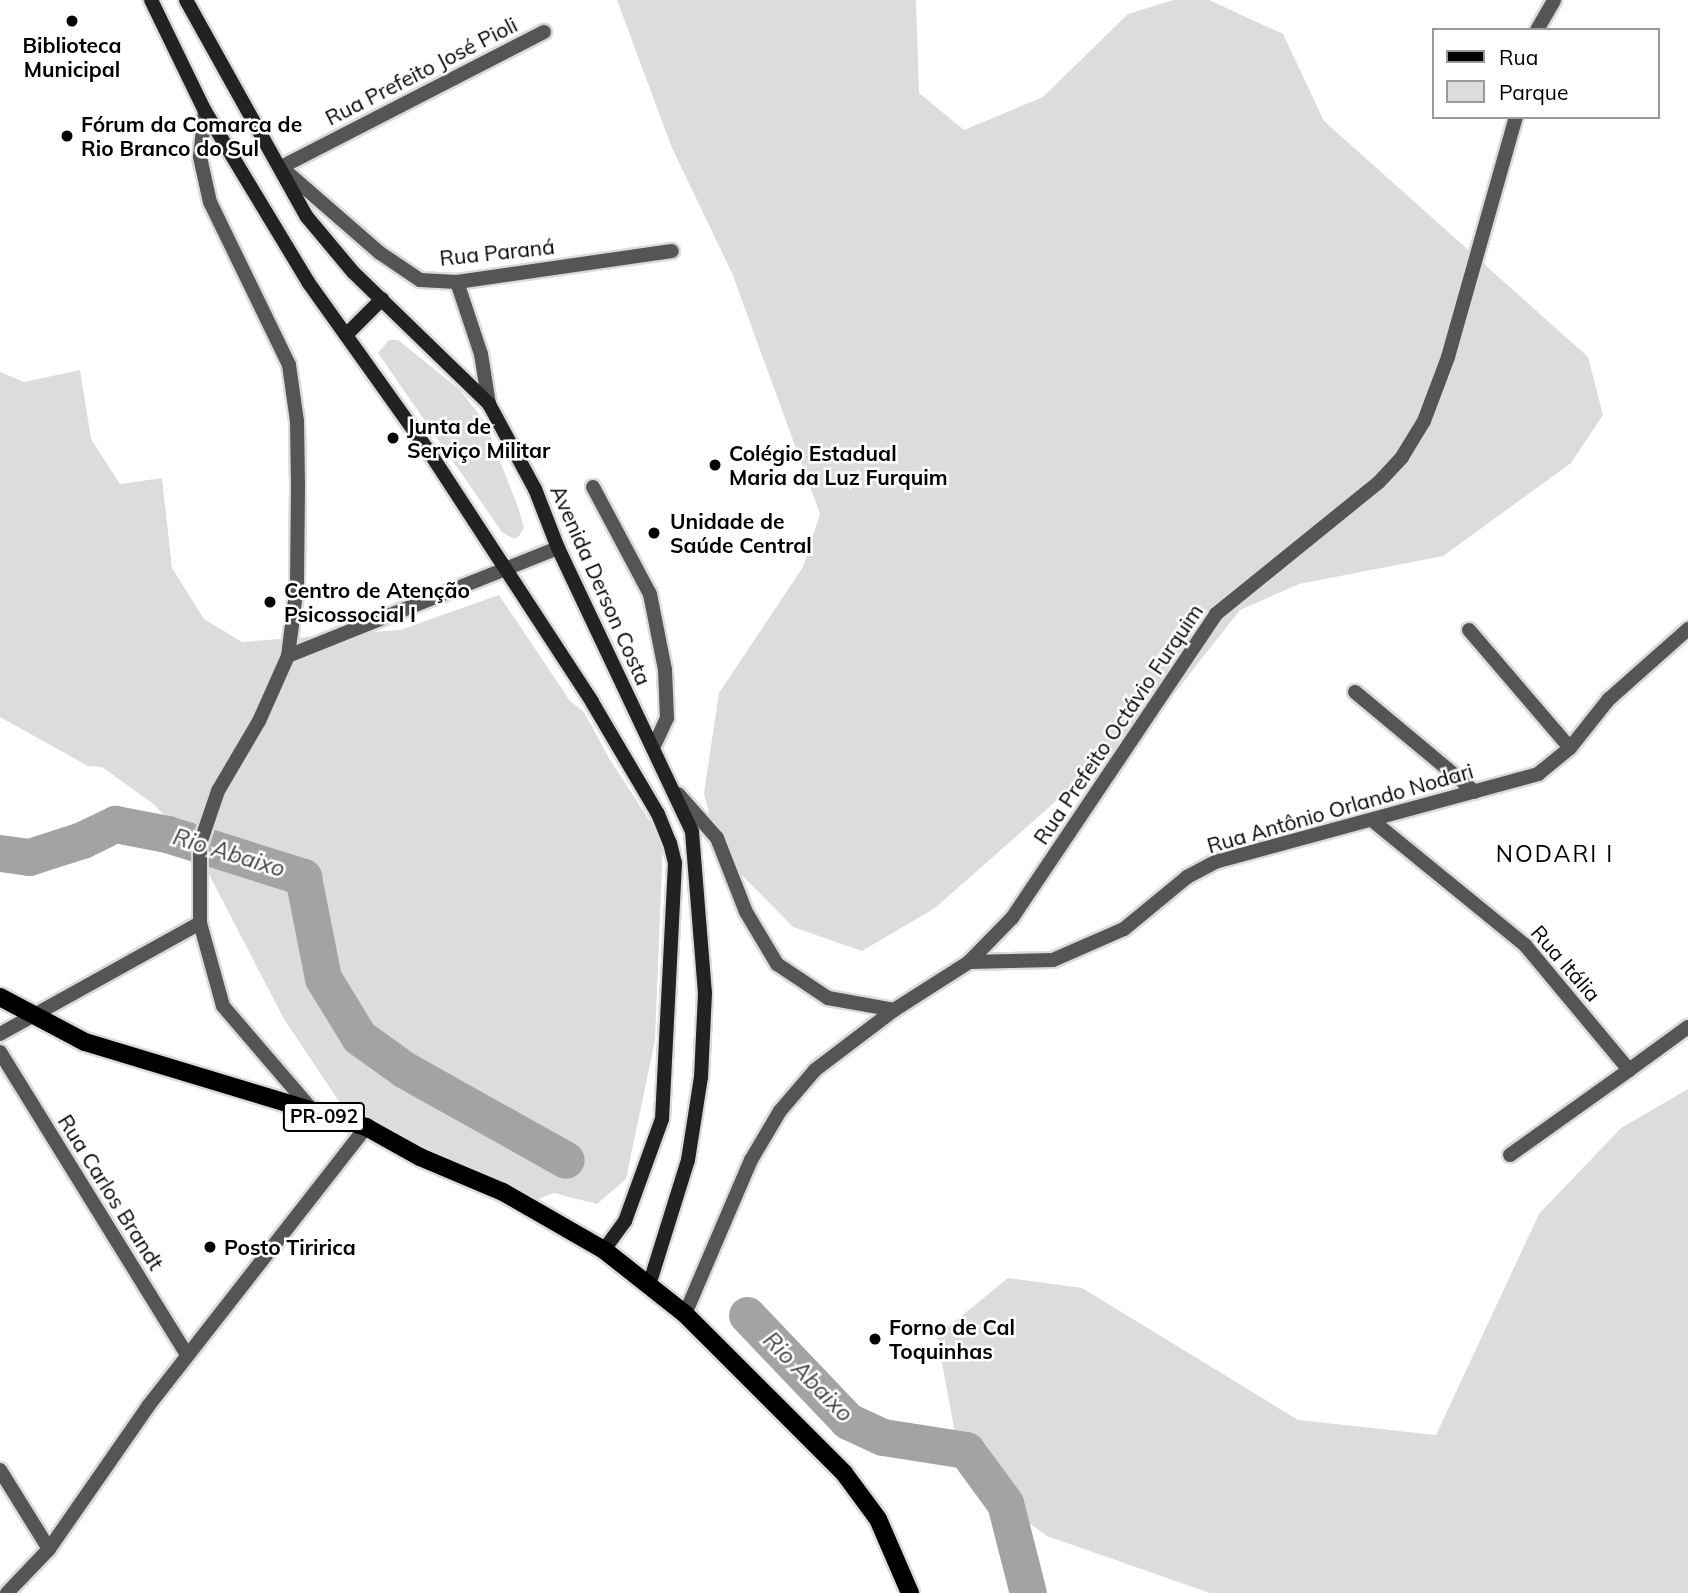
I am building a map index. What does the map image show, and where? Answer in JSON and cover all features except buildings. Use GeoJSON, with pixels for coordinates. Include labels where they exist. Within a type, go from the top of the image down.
{"type":"FeatureCollection","features":[{"type":"Feature","properties":{"kind":"main road"},"geometry":{"type":"LineString","coordinates":[[151,0],[205,111],[308,282],[507,570],[657,814],[675,863],[662,1119],[625,1221],[604,1250]]}},
{"type":"Feature","properties":{"kind":"main road","name":"Avenida Derson Costa"},"geometry":{"type":"LineString","coordinates":[[187,0],[307,217],[353,272],[489,404],[535,489],[558,548],[653,748],[678,794],[698,856],[705,993],[701,1077],[688,1160],[650,1282]]}},
{"type":"Feature","properties":{"kind":"main road"},"geometry":{"type":"LineString","coordinates":[[346,335],[382,299]]}},
{"type":"Feature","properties":{"kind":"main road","name":"PR-092"},"geometry":{"type":"LineString","coordinates":[[0,997],[85,1042],[317,1115],[366,1127],[420,1157],[503,1192],[604,1250],[650,1282],[685,1314],[844,1473],[878,1519],[910,1593]]}},
{"type":"Feature","properties":{"kind":"street"},"geometry":{"type":"LineString","coordinates":[[1538,28],[1554,0]]}},
{"type":"Feature","properties":{"kind":"street","name":"Rua Prefeito José Pioli"},"geometry":{"type":"LineString","coordinates":[[281,167],[544,32]]}},
{"type":"Feature","properties":{"kind":"street"},"geometry":{"type":"LineString","coordinates":[[205,111],[200,157],[211,202],[289,365],[298,421],[298,487],[297,584],[288,656],[218,791],[200,844],[200,923],[223,1006],[317,1115]]}},
{"type":"Feature","properties":{"kind":"street","name":"Rua Prefeito Octávio Furquim"},"geometry":{"type":"LineString","coordinates":[[685,1314],[751,1160],[780,1111],[815,1070],[894,1010],[969,962],[1012,918],[1216,614],[1379,482],[1402,457],[1424,421],[1448,357],[1515,119]]}},
{"type":"Feature","properties":{"kind":"street","name":"Rua Paraná"},"geometry":{"type":"LineString","coordinates":[[281,167],[380,253],[421,280],[457,282],[672,251]]}},
{"type":"Feature","properties":{"kind":"street"},"geometry":{"type":"LineString","coordinates":[[457,282],[481,354],[489,404]]}},
{"type":"Feature","properties":{"kind":"street"},"geometry":{"type":"LineString","coordinates":[[593,487],[650,594],[665,670],[667,718],[653,748]]}},
{"type":"Feature","properties":{"kind":"street"},"geometry":{"type":"LineString","coordinates":[[288,656],[558,548]]}},
{"type":"Feature","properties":{"kind":"street"},"geometry":{"type":"LineString","coordinates":[[1469,630],[1570,748]]}},
{"type":"Feature","properties":{"kind":"street","name":"Rua Antônio Orlando Nodari"},"geometry":{"type":"LineString","coordinates":[[969,962],[1053,960],[1124,929],[1187,877],[1215,862],[1538,775],[1570,748],[1609,699],[1686,634]]}},
{"type":"Feature","properties":{"kind":"street"},"geometry":{"type":"LineString","coordinates":[[1355,692],[1475,792]]}},
{"type":"Feature","properties":{"kind":"street"},"geometry":{"type":"LineString","coordinates":[[678,794],[717,838],[746,912],[777,964],[828,998],[894,1010]]}},
{"type":"Feature","properties":{"kind":"street","name":"Rua Itália"},"geometry":{"type":"LineString","coordinates":[[1373,821],[1525,945],[1629,1070]]}},
{"type":"Feature","properties":{"kind":"street"},"geometry":{"type":"LineString","coordinates":[[0,1034],[31,1014],[200,923]]}},
{"type":"Feature","properties":{"kind":"street"},"geometry":{"type":"LineString","coordinates":[[1510,1155],[1688,1027]]}},
{"type":"Feature","properties":{"kind":"street","name":"Rua Carlos Brandt"},"geometry":{"type":"LineString","coordinates":[[0,1052],[187,1355]]}},
{"type":"Feature","properties":{"kind":"street"},"geometry":{"type":"LineString","coordinates":[[7,1593],[49,1549],[187,1355],[366,1127]]}},
{"type":"Feature","properties":{"kind":"street"},"geometry":{"type":"LineString","coordinates":[[0,1470],[49,1549]]}},
{"type":"Feature","properties":{"kind":"green space"},"geometry":{"type":"Polygon","coordinates":[[[617,0],[916,0],[919,93],[964,130],[1043,97],[1128,14],[1173,0],[1209,0],[1283,34],[1324,121],[1588,357],[1603,415],[1571,463],[1443,556],[1299,584],[1240,610],[1166,704],[935,908],[862,951],[793,927],[719,852],[704,793],[719,693],[803,567],[820,514],[732,273],[672,148],[617,0]]]}},
{"type":"Feature","properties":{"kind":"green space"},"geometry":{"type":"Polygon","coordinates":[[[389,340],[398,340],[460,390],[484,421],[518,507],[524,528],[519,536],[514,539],[502,532],[378,353],[389,340]]]}},
{"type":"Feature","properties":{"kind":"green space"},"geometry":{"type":"Polygon","coordinates":[[[80,370],[91,439],[120,484],[162,478],[172,568],[204,619],[242,642],[400,630],[499,595],[570,701],[584,712],[610,760],[663,841],[655,1040],[626,1179],[597,1204],[554,1193],[538,1199],[444,1171],[338,1100],[284,1019],[200,857],[155,805],[102,767],[88,766],[0,717],[0,372],[24,382],[80,370]]]}},
{"type":"Feature","properties":{"kind":"green space"},"geometry":{"type":"Polygon","coordinates":[[[1688,1089],[1688,1593],[1210,1593],[1047,1536],[963,1476],[937,1336],[1008,1278],[1082,1288],[1298,1420],[1436,1435],[1539,1214],[1621,1128],[1688,1089]]]}},
{"type":"Feature","properties":{"kind":"waterway","name":"Rio Abaixo"},"geometry":{"type":"LineString","coordinates":[[0,853],[29,857],[82,840],[115,824],[167,834],[303,877],[323,978],[359,1037],[405,1070],[566,1160]]}},
{"type":"Feature","properties":{"kind":"waterway","name":"Rio Abaixo"},"geometry":{"type":"LineString","coordinates":[[747,1315],[848,1421],[883,1437],[966,1450],[1005,1503],[1028,1593]]}},
{"type":"Feature","properties":{"kind":"place","name":"Biblioteca Municipal"},"geometry":{"type":"Point","coordinates":[72,21]}},
{"type":"Feature","properties":{"kind":"place","name":"Fórum da Comarca de Rio Branco do Sul"},"geometry":{"type":"Point","coordinates":[67,136]}},
{"type":"Feature","properties":{"kind":"place","name":"Junta de Serviço Militar"},"geometry":{"type":"Point","coordinates":[393,438]}},
{"type":"Feature","properties":{"kind":"place","name":"Colégio Estadual Maria da Luz Furquim"},"geometry":{"type":"Point","coordinates":[715,465]}},
{"type":"Feature","properties":{"kind":"place","name":"Unidade de Saúde Central"},"geometry":{"type":"Point","coordinates":[654,533]}},
{"type":"Feature","properties":{"kind":"place","name":"Centro de Atenção Psicossocial I"},"geometry":{"type":"Point","coordinates":[270,602]}},
{"type":"Feature","properties":{"kind":"place","name":"Posto Tiririca"},"geometry":{"type":"Point","coordinates":[210,1247]}},
{"type":"Feature","properties":{"kind":"place","name":"Forno de Cal Toquinhas"},"geometry":{"type":"Point","coordinates":[875,1339]}},
{"type":"Feature","properties":{"kind":"district","name":"NODARI I"},"geometry":{"type":"Point","coordinates":[1555,854]}}]}
